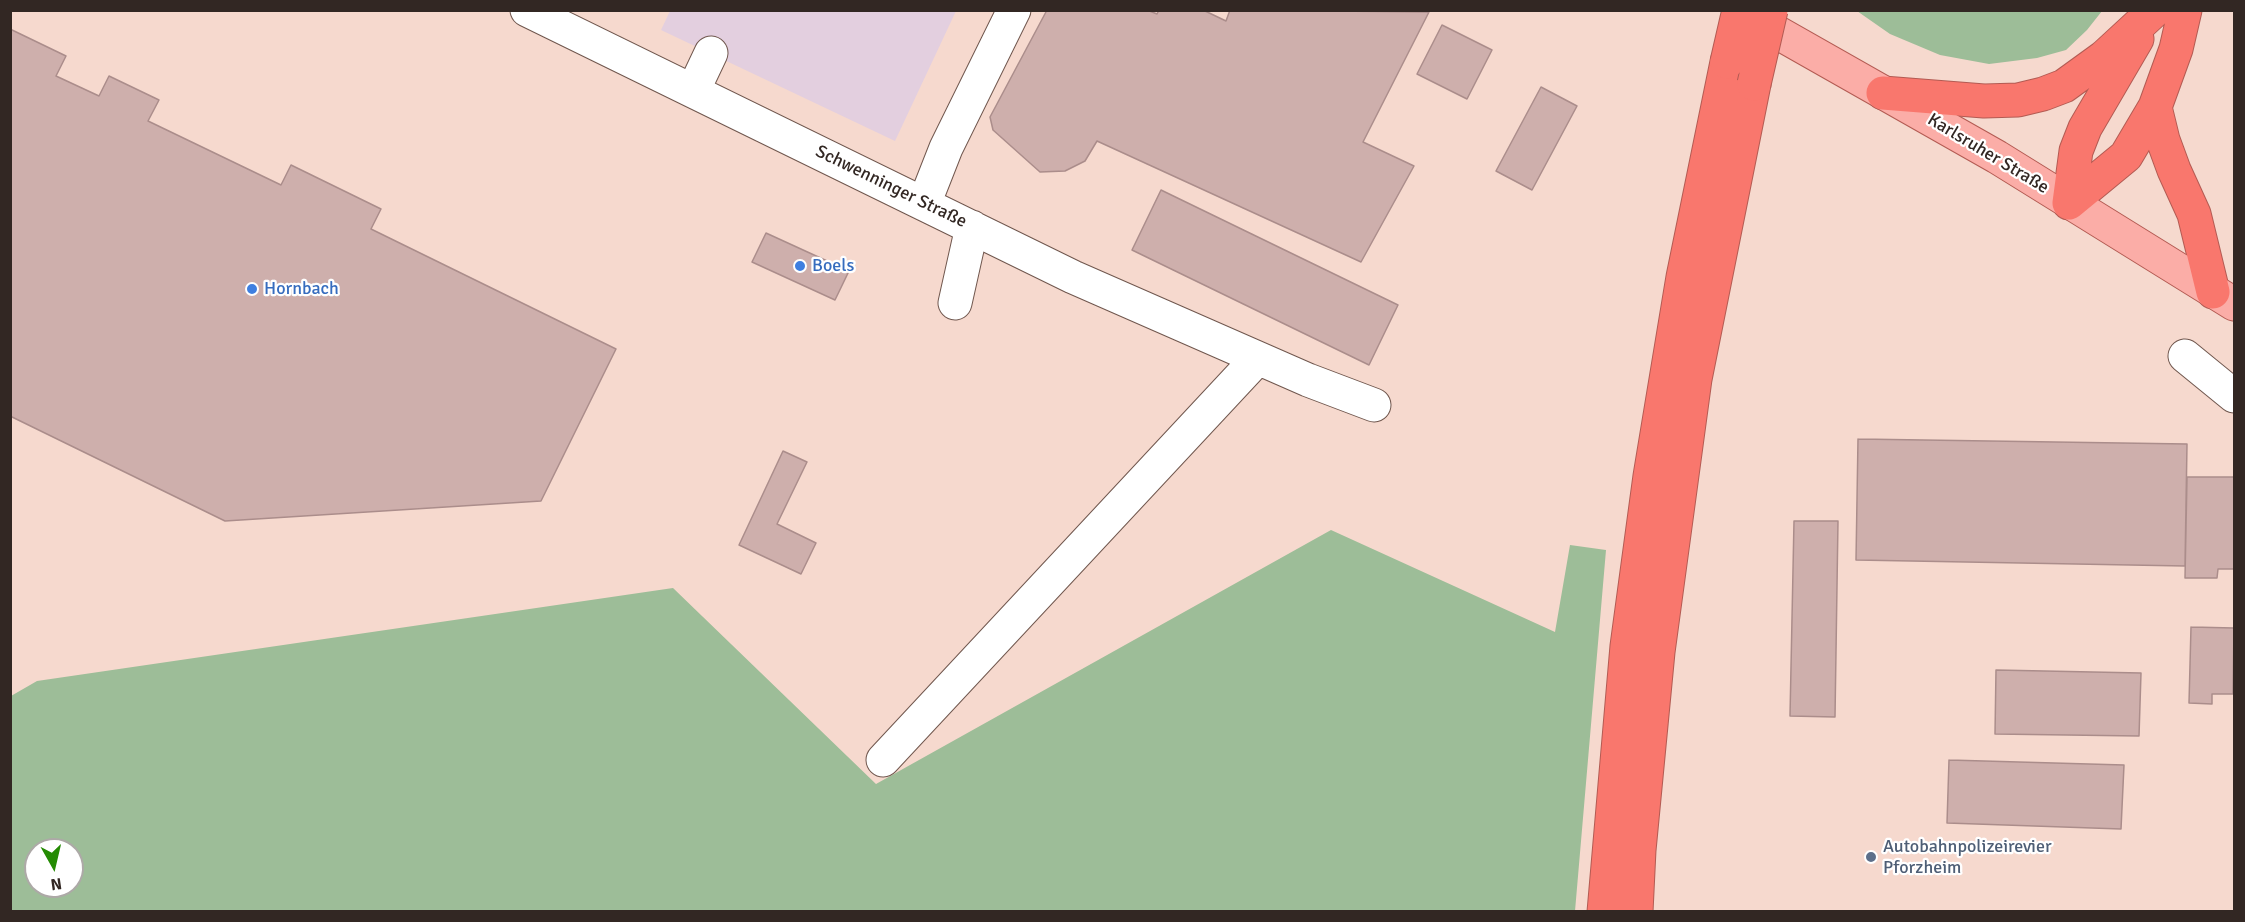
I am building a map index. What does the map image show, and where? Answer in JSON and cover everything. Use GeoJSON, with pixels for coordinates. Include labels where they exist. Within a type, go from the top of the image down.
{"type":"FeatureCollection","features":[{"type":"Feature","properties":{"kind":"highway"},"geometry":{"type":"LineString","coordinates":[[1636,912],[1624,852],[1627,646],[1650,476],[1683,276],[1739,10]]}},
{"type":"Feature","properties":{"kind":"highway"},"geometry":{"type":"LineString","coordinates":[[1604,912],[1624,852],[1658,652],[1695,379],[1771,10]]}},
{"type":"Feature","properties":{"kind":"highway"},"geometry":{"type":"LineString","coordinates":[[1883,93],[1984,101],[2018,100],[2043,94],[2064,86],[2165,11]]}},
{"type":"Feature","properties":{"kind":"highway"},"geometry":{"type":"LineString","coordinates":[[2069,203],[2126,156],[2155,107],[2176,49],[2165,11]]}},
{"type":"Feature","properties":{"kind":"highway"},"geometry":{"type":"LineString","coordinates":[[2069,203],[2076,151],[2085,128],[2165,11]]}},
{"type":"Feature","properties":{"kind":"highway"},"geometry":{"type":"LineString","coordinates":[[2155,107],[2163,140],[2194,214],[2224,298]]}},
{"type":"Feature","properties":{"kind":"highway"},"geometry":{"type":"LineString","coordinates":[[1596,912],[1624,852]]}},
{"type":"Feature","properties":{"kind":"highway"},"geometry":{"type":"LineString","coordinates":[[1624,852],[1646,912]]}},
{"type":"Feature","properties":{"kind":"main road","name":"Karlsruher Straße"},"geometry":{"type":"LineString","coordinates":[[1739,10],[1996,157],[2224,298]]}},
{"type":"Feature","properties":{"kind":"street"},"geometry":{"type":"LineString","coordinates":[[924,204],[946,147],[1014,10]]}},
{"type":"Feature","properties":{"kind":"street","name":"Schwenninger Straße"},"geometry":{"type":"LineString","coordinates":[[536,13],[1073,277],[1257,358],[1374,405]]}},
{"type":"Feature","properties":{"kind":"street"},"geometry":{"type":"LineString","coordinates":[[693,91],[711,53]]}},
{"type":"Feature","properties":{"kind":"street"},"geometry":{"type":"LineString","coordinates":[[955,303],[972,227]]}},
{"type":"Feature","properties":{"kind":"street"},"geometry":{"type":"LineString","coordinates":[[2185,356],[2235,396]]}},
{"type":"Feature","properties":{"kind":"street"},"geometry":{"type":"LineString","coordinates":[[883,760],[1257,358]]}},
{"type":"Feature","properties":{"kind":"shaded area"},"geometry":{"type":"Polygon","coordinates":[[[670,11],[956,11],[895,141],[661,30],[670,11]]]}},
{"type":"Feature","properties":{"kind":"green space"},"geometry":{"type":"Polygon","coordinates":[[[1857,11],[2102,11],[2087,30],[2066,50],[2037,58],[1989,64],[1940,55],[1890,34],[1857,11]]]}},
{"type":"Feature","properties":{"kind":"green space"},"geometry":{"type":"Polygon","coordinates":[[[1331,530],[1555,632],[1570,545],[1606,550],[1575,911],[11,911],[11,696],[37,681],[673,588],[876,784],[1331,530]]]}},
{"type":"Feature","properties":{"kind":"building"},"geometry":{"type":"Polygon","coordinates":[[[1047,10],[1147,10],[1157,14],[1159,10],[1203,10],[1226,21],[1230,10],[1429,12],[1363,142],[1414,166],[1361,262],[1097,141],[1085,161],[1065,171],[1040,172],[993,130],[990,117],[1047,10]]]}},
{"type":"Feature","properties":{"kind":"building"},"geometry":{"type":"Polygon","coordinates":[[[1442,25],[1492,50],[1467,99],[1417,74],[1442,25]]]}},
{"type":"Feature","properties":{"kind":"building","name":"Hornbach"},"geometry":{"type":"Polygon","coordinates":[[[10,29],[66,56],[56,76],[99,96],[109,76],[159,100],[148,121],[281,185],[291,165],[381,209],[371,229],[616,349],[541,501],[225,521],[10,416],[10,29]]]}},
{"type":"Feature","properties":{"kind":"building"},"geometry":{"type":"Polygon","coordinates":[[[1541,87],[1577,106],[1532,190],[1496,171],[1541,87]]]}},
{"type":"Feature","properties":{"kind":"building"},"geometry":{"type":"Polygon","coordinates":[[[1161,190],[1398,305],[1369,365],[1132,250],[1161,190]]]}},
{"type":"Feature","properties":{"kind":"building","name":"Boels"},"geometry":{"type":"Polygon","coordinates":[[[766,233],[849,271],[835,300],[752,262],[766,233]]]}},
{"type":"Feature","properties":{"kind":"building"},"geometry":{"type":"Polygon","coordinates":[[[1858,439],[2187,444],[2185,566],[1856,560],[1858,439]]]}},
{"type":"Feature","properties":{"kind":"building"},"geometry":{"type":"Polygon","coordinates":[[[783,451],[807,462],[777,524],[816,543],[801,574],[739,545],[783,451]]]}},
{"type":"Feature","properties":{"kind":"building"},"geometry":{"type":"Polygon","coordinates":[[[2187,477],[2234,477],[2234,569],[2218,569],[2217,578],[2185,578],[2187,477]]]}},
{"type":"Feature","properties":{"kind":"building"},"geometry":{"type":"Polygon","coordinates":[[[1794,521],[1838,521],[1835,717],[1790,716],[1794,521]]]}},
{"type":"Feature","properties":{"kind":"building"},"geometry":{"type":"Polygon","coordinates":[[[2191,627],[2234,628],[2233,694],[2212,694],[2212,704],[2189,703],[2191,627]]]}},
{"type":"Feature","properties":{"kind":"building"},"geometry":{"type":"Polygon","coordinates":[[[1996,670],[2141,673],[2139,736],[1995,734],[1996,670]]]}},
{"type":"Feature","properties":{"kind":"building"},"geometry":{"type":"Polygon","coordinates":[[[1949,760],[2124,765],[2121,829],[1947,823],[1949,760]]]}},
{"type":"Feature","properties":{"kind":"place","name":"Boels"},"geometry":{"type":"Point","coordinates":[800,266]}},
{"type":"Feature","properties":{"kind":"place","name":"Hornbach"},"geometry":{"type":"Point","coordinates":[252,289]}},
{"type":"Feature","properties":{"kind":"place","name":"Autobahnpolizeirevier Pforzheim"},"geometry":{"type":"Point","coordinates":[1871,857]}}]}
